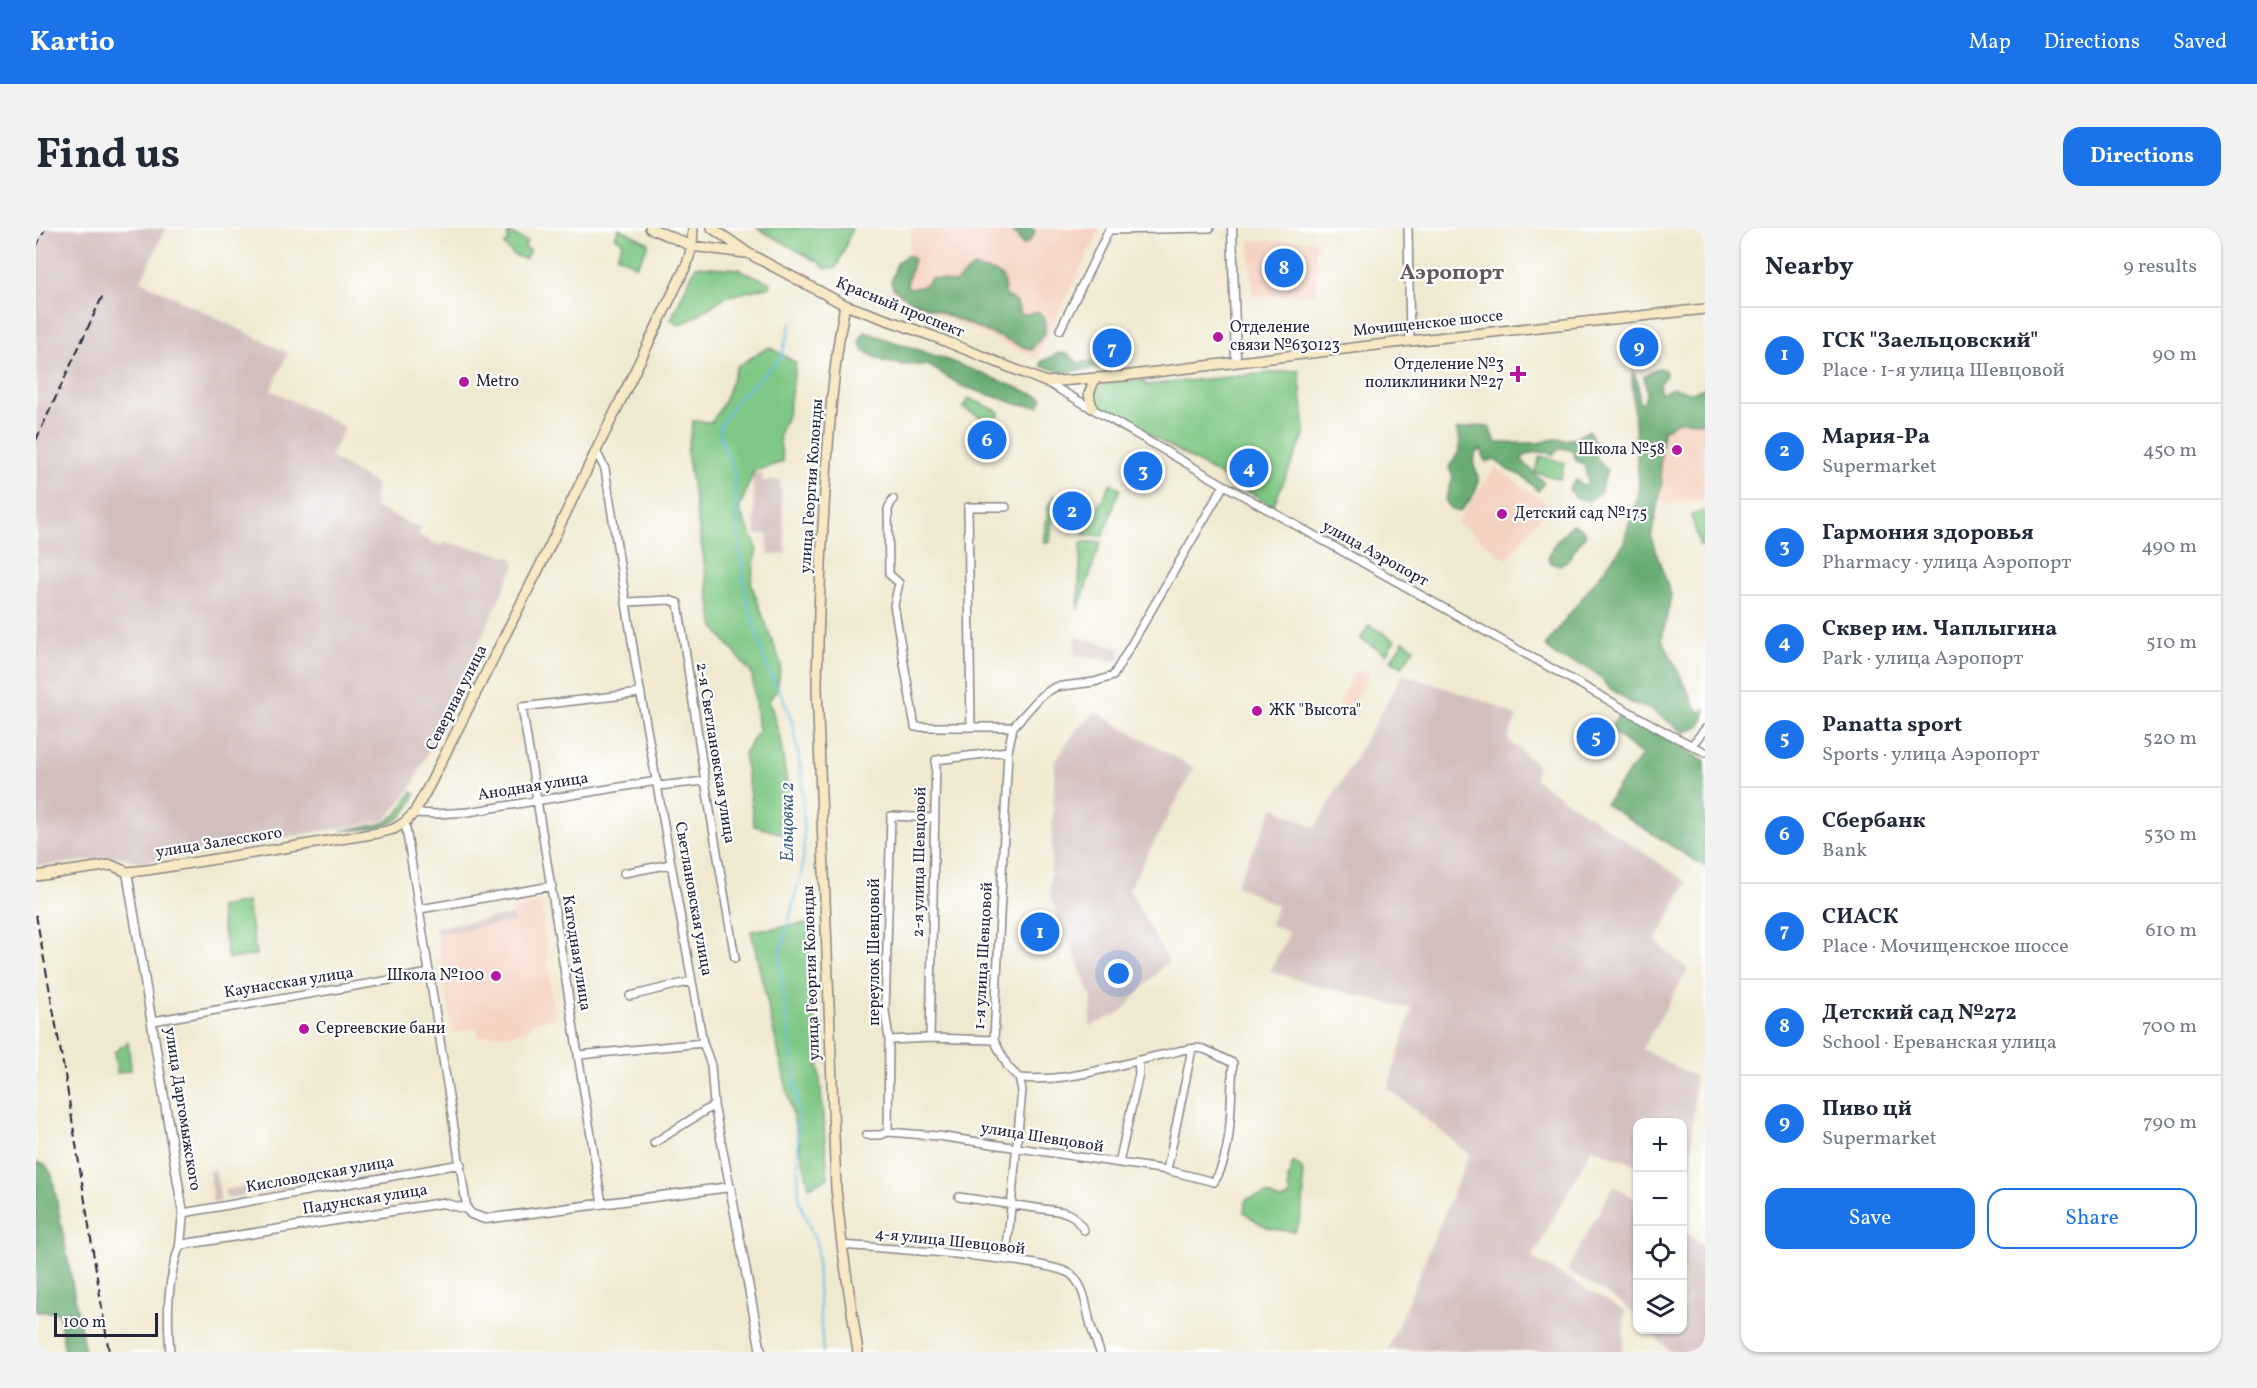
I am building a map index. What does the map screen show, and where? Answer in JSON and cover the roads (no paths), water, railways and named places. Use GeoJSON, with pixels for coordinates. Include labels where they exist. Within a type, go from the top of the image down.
{"type":"FeatureCollection","features":[{"type":"Feature","properties":{"kind":"main road","name":"Красный проспект"},"geometry":{"type":"LineString","coordinates":[[650,228],[692,246],[747,253]]}},
{"type":"Feature","properties":{"kind":"main road","name":"Северная улица"},"geometry":{"type":"LineString","coordinates":[[405,822],[414,813],[513,621],[690,258],[693,228]]}},
{"type":"Feature","properties":{"kind":"main road","name":"Красный проспект"},"geometry":{"type":"LineString","coordinates":[[712,228],[747,253],[845,305],[935,337],[1046,382]]}},
{"type":"Feature","properties":{"kind":"main road","name":"улица Георгия Колонды"},"geometry":{"type":"LineString","coordinates":[[845,305],[828,443],[818,618],[818,688],[836,1189],[858,1352]]}},
{"type":"Feature","properties":{"kind":"main road","name":"Мочищенское шоссе"},"geometry":{"type":"LineString","coordinates":[[1046,382],[1705,309]]}},
{"type":"Feature","properties":{"kind":"main road"},"geometry":{"type":"LineString","coordinates":[[1092,408],[1089,394],[1095,378]]}},
{"type":"Feature","properties":{"kind":"main road","name":"улица Залесского"},"geometry":{"type":"LineString","coordinates":[[36,876],[111,865],[127,872],[378,833],[394,829],[405,822]]}},
{"type":"Feature","properties":{"kind":"street"},"geometry":{"type":"LineString","coordinates":[[1060,330],[1110,229],[1210,228]]}},
{"type":"Feature","properties":{"kind":"street"},"geometry":{"type":"LineString","coordinates":[[1232,228],[1236,361]]}},
{"type":"Feature","properties":{"kind":"street"},"geometry":{"type":"LineString","coordinates":[[1408,228],[1410,341]]}},
{"type":"Feature","properties":{"kind":"street","name":"улица Аэропорт"},"geometry":{"type":"LineString","coordinates":[[1046,382],[1705,752]]}},
{"type":"Feature","properties":{"kind":"street","name":"Светлановская улица"},"geometry":{"type":"LineString","coordinates":[[596,451],[605,469],[640,693],[703,1043],[711,1065],[714,1105],[761,1352]]}},
{"type":"Feature","properties":{"kind":"street"},"geometry":{"type":"LineString","coordinates":[[893,499],[888,509],[889,574],[899,583],[894,605],[915,728],[1013,727],[1041,696],[1055,687],[1094,682],[1113,676],[1224,484]]}},
{"type":"Feature","properties":{"kind":"street"},"geometry":{"type":"LineString","coordinates":[[971,726],[968,507],[1005,507]]}},
{"type":"Feature","properties":{"kind":"street","name":"2-я Светлановская улица"},"geometry":{"type":"LineString","coordinates":[[627,602],[669,600],[678,603],[735,958]]}},
{"type":"Feature","properties":{"kind":"street","name":"Катодная улица"},"geometry":{"type":"LineString","coordinates":[[602,1204],[522,707],[640,693]]}},
{"type":"Feature","properties":{"kind":"street","name":"1-я улица Шевцовой"},"geometry":{"type":"LineString","coordinates":[[1013,727],[1008,751],[994,1040],[1008,1067],[1020,1078]]}},
{"type":"Feature","properties":{"kind":"street"},"geometry":{"type":"LineString","coordinates":[[1692,745],[1705,729]]}},
{"type":"Feature","properties":{"kind":"street","name":"2-я улица Шевцовой"},"geometry":{"type":"LineString","coordinates":[[930,1038],[936,760],[1008,751]]}},
{"type":"Feature","properties":{"kind":"street","name":"Анодная улица"},"geometry":{"type":"LineString","coordinates":[[414,813],[458,813],[657,783],[705,781]]}},
{"type":"Feature","properties":{"kind":"street","name":"переулок Шевцовой"},"geometry":{"type":"LineString","coordinates":[[888,1132],[889,1040],[885,1011],[891,816],[934,818]]}},
{"type":"Feature","properties":{"kind":"street"},"geometry":{"type":"LineString","coordinates":[[405,822],[467,1209]]}},
{"type":"Feature","properties":{"kind":"street"},"geometry":{"type":"LineString","coordinates":[[624,873],[671,864]]}},
{"type":"Feature","properties":{"kind":"street","name":"улица Даргомыжского"},"geometry":{"type":"LineString","coordinates":[[127,872],[183,1213],[180,1245],[170,1289],[168,1316],[170,1352]]}},
{"type":"Feature","properties":{"kind":"street"},"geometry":{"type":"LineString","coordinates":[[420,909],[552,886]]}},
{"type":"Feature","properties":{"kind":"street","name":"Каунасская улица"},"geometry":{"type":"LineString","coordinates":[[153,1021],[430,973]]}},
{"type":"Feature","properties":{"kind":"street"},"geometry":{"type":"LineString","coordinates":[[630,996],[692,981]]}},
{"type":"Feature","properties":{"kind":"street"},"geometry":{"type":"LineString","coordinates":[[889,1040],[930,1038],[994,1040]]}},
{"type":"Feature","properties":{"kind":"street"},"geometry":{"type":"LineString","coordinates":[[579,1055],[703,1043]]}},
{"type":"Feature","properties":{"kind":"street"},"geometry":{"type":"LineString","coordinates":[[1006,1260],[1023,1101],[1020,1078],[1042,1080],[1070,1077],[1192,1049],[1167,1170]]}},
{"type":"Feature","properties":{"kind":"street","name":"улица Шевцовой"},"geometry":{"type":"LineString","coordinates":[[866,1135],[880,1135],[888,1132],[939,1136],[1167,1170],[1214,1182],[1227,1141],[1233,1064],[1202,1049],[1192,1049]]}},
{"type":"Feature","properties":{"kind":"street"},"geometry":{"type":"LineString","coordinates":[[1119,1163],[1139,1074],[1138,1060]]}},
{"type":"Feature","properties":{"kind":"street"},"geometry":{"type":"LineString","coordinates":[[654,1143],[714,1105]]}},
{"type":"Feature","properties":{"kind":"street","name":"Кисловодская улица"},"geometry":{"type":"LineString","coordinates":[[183,1213],[461,1164]]}},
{"type":"Feature","properties":{"kind":"street","name":"Падунская улица"},"geometry":{"type":"LineString","coordinates":[[180,1245],[442,1203],[467,1209],[471,1214],[485,1219],[730,1187]]}},
{"type":"Feature","properties":{"kind":"street"},"geometry":{"type":"LineString","coordinates":[[959,1197],[1064,1212],[1073,1216],[1084,1230]]}},
{"type":"Feature","properties":{"kind":"street","name":"4-я улица Шевцовой"},"geometry":{"type":"LineString","coordinates":[[842,1245],[1006,1260],[1055,1267],[1073,1276],[1087,1301],[1090,1325],[1100,1352]]}},
{"type":"Feature","properties":{"kind":"waterway","name":"Ельцовка 2"},"geometry":{"type":"LineString","coordinates":[[791,323],[781,358],[736,401],[720,426],[721,439],[734,471],[736,515],[746,598],[766,665],[785,702],[793,725],[802,778],[804,845],[802,870],[780,953],[781,978],[797,1095],[799,1201],[817,1245],[823,1352]]}},
{"type":"Feature","properties":{"kind":"railway"},"geometry":{"type":"LineString","coordinates":[[36,247],[45,228]]}},
{"type":"Feature","properties":{"kind":"railway"},"geometry":{"type":"LineString","coordinates":[[36,440],[103,295]]}},
{"type":"Feature","properties":{"kind":"railway"},"geometry":{"type":"LineString","coordinates":[[36,915],[65,1075],[109,1352]]}},
{"type":"Feature","properties":{"kind":"place","name":"Детский сад №272"},"geometry":{"type":"Point","coordinates":[1284,268]}},
{"type":"Feature","properties":{"kind":"place","name":"Отделение связи №630123"},"geometry":{"type":"Point","coordinates":[1218,337]}},
{"type":"Feature","properties":{"kind":"place","name":"Пиво цй"},"geometry":{"type":"Point","coordinates":[1639,347]}},
{"type":"Feature","properties":{"kind":"place","name":"СИАСК"},"geometry":{"type":"Point","coordinates":[1112,348]}},
{"type":"Feature","properties":{"kind":"place","name":"Отделение №3 поликлиники №27"},"geometry":{"type":"Point","coordinates":[1518,374]}},
{"type":"Feature","properties":{"kind":"place","name":"Metro"},"geometry":{"type":"Point","coordinates":[464,382]}},
{"type":"Feature","properties":{"kind":"place","name":"Сбербанк"},"geometry":{"type":"Point","coordinates":[987,440]}},
{"type":"Feature","properties":{"kind":"place","name":"Школа №58"},"geometry":{"type":"Point","coordinates":[1677,450]}},
{"type":"Feature","properties":{"kind":"place","name":"Сквер им. Чаплыгина"},"geometry":{"type":"Point","coordinates":[1249,468]}},
{"type":"Feature","properties":{"kind":"place","name":"Гармония здоровья"},"geometry":{"type":"Point","coordinates":[1143,471]}},
{"type":"Feature","properties":{"kind":"place","name":"Мария-Ра"},"geometry":{"type":"Point","coordinates":[1072,511]}},
{"type":"Feature","properties":{"kind":"place","name":"Детский сад №175"},"geometry":{"type":"Point","coordinates":[1502,514]}},
{"type":"Feature","properties":{"kind":"place","name":"ЖК \"Высота\""},"geometry":{"type":"Point","coordinates":[1257,711]}},
{"type":"Feature","properties":{"kind":"place","name":"Panatta sport"},"geometry":{"type":"Point","coordinates":[1596,737]}},
{"type":"Feature","properties":{"kind":"place","name":"ГСК \"Заельцовский\""},"geometry":{"type":"Point","coordinates":[1040,932]}},
{"type":"Feature","properties":{"kind":"place","name":"Школа №100"},"geometry":{"type":"Point","coordinates":[496,976]}},
{"type":"Feature","properties":{"kind":"place","name":"Сергеевские бани"},"geometry":{"type":"Point","coordinates":[304,1029]}},
{"type":"Feature","properties":{"kind":"district","name":"Аэропорт"},"geometry":{"type":"Point","coordinates":[1452,273]}}]}
